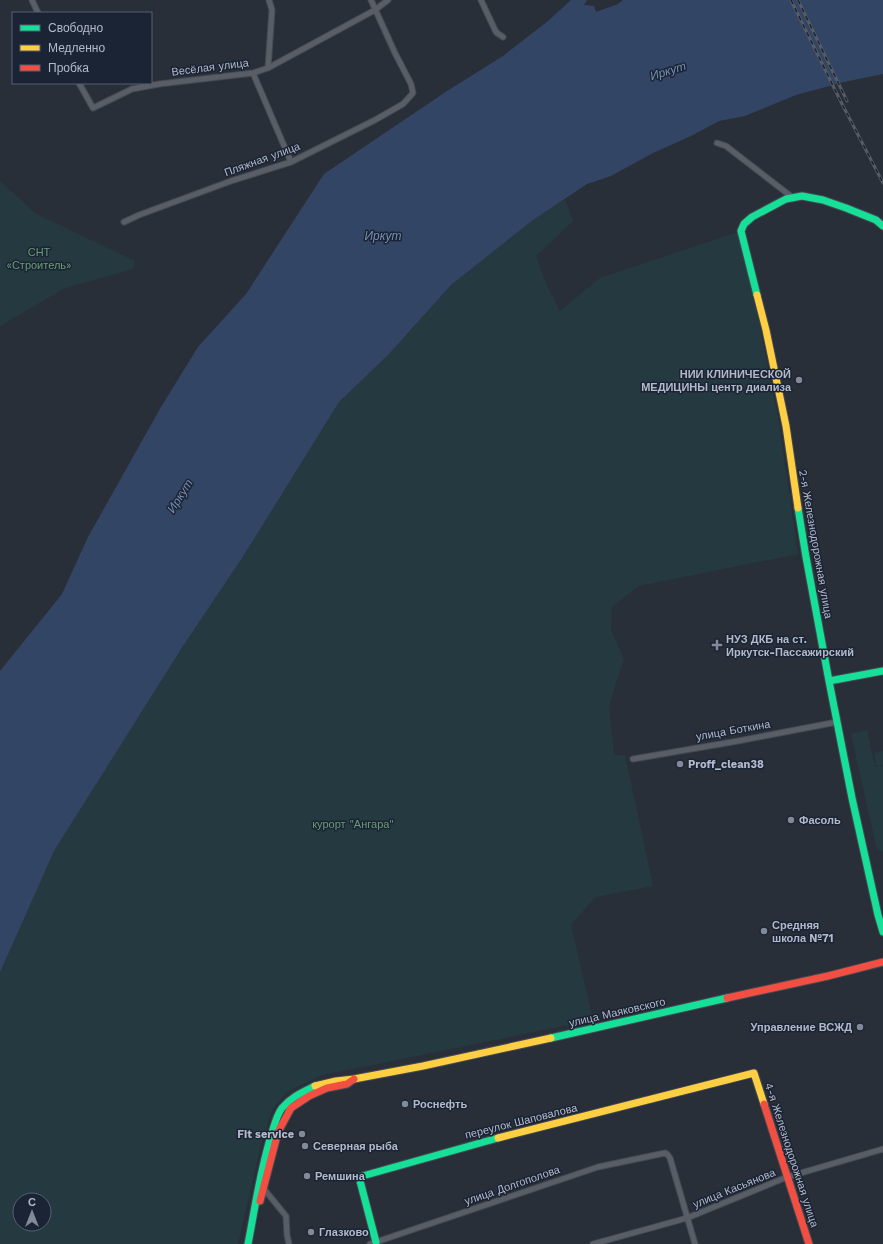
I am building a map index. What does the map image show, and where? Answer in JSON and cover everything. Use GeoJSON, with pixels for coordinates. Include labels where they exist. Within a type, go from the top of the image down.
{"type":"FeatureCollection","features":[{"type":"Feature","properties":{"kind":"street"},"geometry":{"type":"LineString","coordinates":[[32,0],[38,12]]}},
{"type":"Feature","properties":{"kind":"street"},"geometry":{"type":"LineString","coordinates":[[268,68],[272,10],[269,0]]}},
{"type":"Feature","properties":{"kind":"street"},"geometry":{"type":"LineString","coordinates":[[371,0],[375,10]]}},
{"type":"Feature","properties":{"kind":"street","name":"Весёлая улица"},"geometry":{"type":"LineString","coordinates":[[80,84],[93,108],[132,89],[159,84],[253,73],[268,68],[375,10],[388,0]]}},
{"type":"Feature","properties":{"kind":"street"},"geometry":{"type":"LineString","coordinates":[[482,0],[495,30],[503,37]]}},
{"type":"Feature","properties":{"kind":"street","name":"Пляжная улица"},"geometry":{"type":"LineString","coordinates":[[124,222],[231,181],[291,162],[375,120],[403,104],[413,93],[411,84],[375,10]]}},
{"type":"Feature","properties":{"kind":"street"},"geometry":{"type":"LineString","coordinates":[[253,73],[291,162]]}},
{"type":"Feature","properties":{"kind":"street"},"geometry":{"type":"LineString","coordinates":[[717,144],[726,146],[792,197],[802,195],[817,198],[876,220],[883,226]]}},
{"type":"Feature","properties":{"kind":"street","name":"2-я Железнодорожная улица"},"geometry":{"type":"LineString","coordinates":[[792,197],[747,219],[742,226],[741,231],[766,330],[786,426],[806,558],[829,681],[878,915],[883,932]]}},
{"type":"Feature","properties":{"kind":"street"},"geometry":{"type":"LineString","coordinates":[[829,681],[883,671]]}},
{"type":"Feature","properties":{"kind":"street","name":"улица Боткина"},"geometry":{"type":"LineString","coordinates":[[633,759],[837,722]]}},
{"type":"Feature","properties":{"kind":"street","name":"улица Маяковского"},"geometry":{"type":"LineString","coordinates":[[248,1244],[254,1218],[264,1156],[274,1125],[282,1108],[295,1096],[318,1086],[344,1078],[354,1079],[423,1066],[828,976],[883,962]]}},
{"type":"Feature","properties":{"kind":"street","name":"4-я Железнодорожная улица"},"geometry":{"type":"LineString","coordinates":[[754,1073],[809,1244]]}},
{"type":"Feature","properties":{"kind":"street","name":"переулок Шаповалова"},"geometry":{"type":"LineString","coordinates":[[373,1243],[359,1177],[463,1147],[754,1073]]}},
{"type":"Feature","properties":{"kind":"street","name":"улица Маяковского"},"geometry":{"type":"LineString","coordinates":[[254,1218],[264,1189],[278,1132],[291,1108],[309,1096],[327,1088],[347,1084],[354,1079]]}},
{"type":"Feature","properties":{"kind":"street","name":"улица Касьянова"},"geometry":{"type":"LineString","coordinates":[[593,1244],[687,1218],[787,1177],[883,1150]]}},
{"type":"Feature","properties":{"kind":"street","name":"улица Долгополова"},"geometry":{"type":"LineString","coordinates":[[373,1243],[598,1167],[663,1153],[667,1154],[670,1158],[687,1218]]}},
{"type":"Feature","properties":{"kind":"street"},"geometry":{"type":"LineString","coordinates":[[264,1189],[286,1216],[289,1244]]}},
{"type":"Feature","properties":{"kind":"street"},"geometry":{"type":"LineString","coordinates":[[687,1218],[695,1244]]}},
{"type":"Feature","properties":{"kind":"green space","name":"СНТ «Строитель»"},"geometry":{"type":"Polygon","coordinates":[[[0,181],[36,214],[135,261],[133,269],[65,288],[0,326],[0,181]]]}},
{"type":"Feature","properties":{"kind":"green space","name":"курорт \"Ангара\""},"geometry":{"type":"Polygon","coordinates":[[[565,199],[573,221],[536,256],[546,284],[560,311],[600,278],[741,231],[779,424],[798,554],[638,586],[612,607],[611,630],[624,659],[609,707],[614,755],[625,755],[653,886],[595,897],[571,925],[593,1020],[323,1075],[288,1091],[273,1108],[262,1140],[238,1244],[0,1244],[0,972],[54,851],[183,646],[244,555],[339,402],[388,355],[451,285],[533,220],[565,199]]]}},
{"type":"Feature","properties":{"kind":"green space"},"geometry":{"type":"Polygon","coordinates":[[[867,730],[875,767],[883,766],[883,851],[877,850],[851,734],[867,730]]]}},
{"type":"Feature","properties":{"kind":"green space"},"geometry":{"type":"Polygon","coordinates":[[[883,751],[883,765],[876,766],[874,753],[883,751]]]}},
{"type":"Feature","properties":{"kind":"water","name":"Иркут"},"geometry":{"type":"Polygon","coordinates":[[[571,0],[587,0],[584,5],[594,6],[596,12],[618,4],[623,0],[883,0],[883,74],[844,82],[796,95],[745,116],[719,121],[691,136],[653,153],[611,176],[587,184],[533,220],[451,285],[388,355],[339,402],[244,555],[183,646],[54,851],[0,972],[0,671],[62,594],[88,537],[161,407],[198,347],[246,294],[324,174],[447,91],[503,56],[548,21],[571,0]]]}},
{"type":"Feature","properties":{"kind":"railway"},"geometry":{"type":"LineString","coordinates":[[791,0],[883,183]]}},
{"type":"Feature","properties":{"kind":"railway"},"geometry":{"type":"LineString","coordinates":[[798,0],[847,101]]}},
{"type":"Feature","properties":{"kind":"traffic: fast"},"geometry":{"type":"LineString","coordinates":[[757,295],[741,231],[744,224],[752,217],[786,199],[802,196],[823,200],[846,208],[876,220],[883,226]]}},
{"type":"Feature","properties":{"kind":"traffic: fast"},"geometry":{"type":"LineString","coordinates":[[798,508],[829,681]]}},
{"type":"Feature","properties":{"kind":"traffic: fast"},"geometry":{"type":"LineString","coordinates":[[883,671],[829,681],[852,798],[883,932]]}},
{"type":"Feature","properties":{"kind":"traffic: fast"},"geometry":{"type":"LineString","coordinates":[[551,1038],[727,998]]}},
{"type":"Feature","properties":{"kind":"traffic: fast"},"geometry":{"type":"LineString","coordinates":[[248,1244],[267,1149],[277,1118],[282,1108],[289,1101],[315,1086]]}},
{"type":"Feature","properties":{"kind":"traffic: fast"},"geometry":{"type":"LineString","coordinates":[[376,1242],[359,1177],[498,1138]]}},
{"type":"Feature","properties":{"kind":"traffic: slow"},"geometry":{"type":"LineString","coordinates":[[757,295],[766,330],[786,426],[798,508]]}},
{"type":"Feature","properties":{"kind":"traffic: slow"},"geometry":{"type":"LineString","coordinates":[[315,1086],[423,1066],[551,1038]]}},
{"type":"Feature","properties":{"kind":"traffic: slow"},"geometry":{"type":"LineString","coordinates":[[498,1138],[754,1073],[764,1104]]}},
{"type":"Feature","properties":{"kind":"traffic: jam"},"geometry":{"type":"LineString","coordinates":[[727,998],[828,976],[883,962]]}},
{"type":"Feature","properties":{"kind":"traffic: jam"},"geometry":{"type":"LineString","coordinates":[[260,1201],[278,1132],[291,1108],[309,1096],[327,1088],[347,1084],[354,1079]]}},
{"type":"Feature","properties":{"kind":"traffic: jam"},"geometry":{"type":"LineString","coordinates":[[764,1104],[809,1244]]}},
{"type":"Feature","properties":{"kind":"place","name":"НИИ КЛИНИЧЕСКОЙ МЕДИЦИНЫ центр диализа"},"geometry":{"type":"Point","coordinates":[799,380]}},
{"type":"Feature","properties":{"kind":"place","name":"НУЗ ДКБ на ст. Иркутск-Пассажирский"},"geometry":{"type":"Point","coordinates":[717,645]}},
{"type":"Feature","properties":{"kind":"place","name":"Proff_clean38"},"geometry":{"type":"Point","coordinates":[680,764]}},
{"type":"Feature","properties":{"kind":"place","name":"Фасоль"},"geometry":{"type":"Point","coordinates":[791,820]}},
{"type":"Feature","properties":{"kind":"place","name":"Средняя школа №71"},"geometry":{"type":"Point","coordinates":[764,931]}},
{"type":"Feature","properties":{"kind":"place","name":"Управление ВСЖД"},"geometry":{"type":"Point","coordinates":[860,1027]}},
{"type":"Feature","properties":{"kind":"place","name":"Роснефть"},"geometry":{"type":"Point","coordinates":[405,1104]}},
{"type":"Feature","properties":{"kind":"place","name":"Fit service"},"geometry":{"type":"Point","coordinates":[302,1134]}},
{"type":"Feature","properties":{"kind":"place","name":"Северная рыба"},"geometry":{"type":"Point","coordinates":[305,1146]}},
{"type":"Feature","properties":{"kind":"place","name":"Ремшина"},"geometry":{"type":"Point","coordinates":[307,1176]}},
{"type":"Feature","properties":{"kind":"place","name":"Глазково"},"geometry":{"type":"Point","coordinates":[311,1232]}}]}
